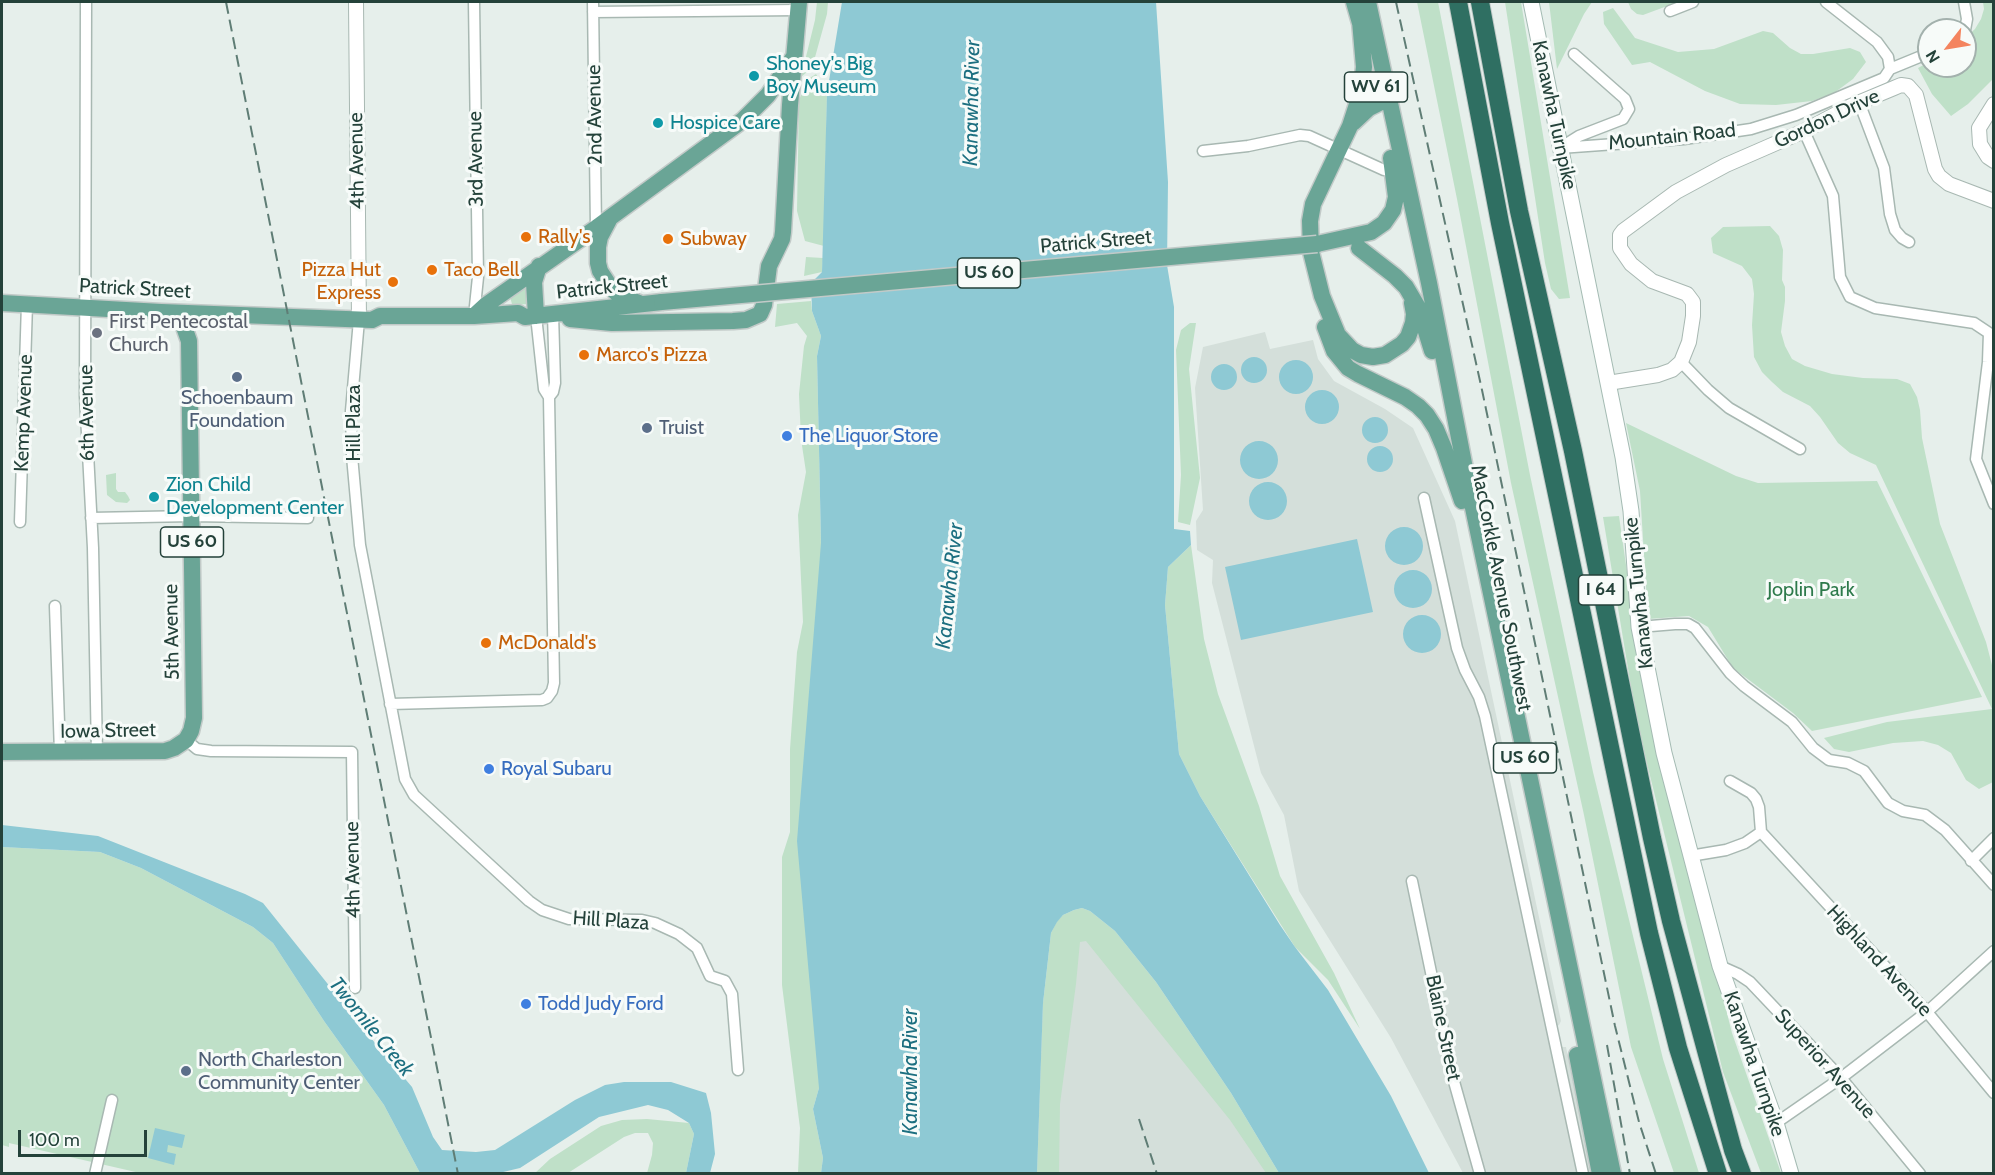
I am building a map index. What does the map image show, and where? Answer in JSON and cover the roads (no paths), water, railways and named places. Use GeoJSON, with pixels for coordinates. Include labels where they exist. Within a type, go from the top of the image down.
{"type":"FeatureCollection","features":[{"type":"Feature","properties":{"kind":"highway","name":"I 64"},"geometry":{"type":"LineString","coordinates":[[1458,2],[1500,223],[1649,933],[1677,1048],[1718,1173]]}},
{"type":"Feature","properties":{"kind":"highway","name":"I 64"},"geometry":{"type":"LineString","coordinates":[[1480,2],[1519,211],[1573,452],[1652,838],[1671,921],[1733,1150],[1742,1173]]}},
{"type":"Feature","properties":{"kind":"main road","name":"WV 61"},"geometry":{"type":"LineString","coordinates":[[1354,2],[1384,100]]}},
{"type":"Feature","properties":{"kind":"main road","name":"WV 61"},"geometry":{"type":"LineString","coordinates":[[1368,2],[1384,100],[1400,173]]}},
{"type":"Feature","properties":{"kind":"main road","name":"Kanawha Turnpike"},"geometry":{"type":"LineString","coordinates":[[1531,2],[1628,485],[1639,627],[1664,753],[1720,966],[1776,1123],[1791,1173]]}},
{"type":"Feature","properties":{"kind":"main road"},"geometry":{"type":"LineString","coordinates":[[539,266],[534,282],[542,316],[612,323],[746,320],[760,314],[764,305],[769,266],[783,232],[793,57],[799,6]]}},
{"type":"Feature","properties":{"kind":"main road"},"geometry":{"type":"LineString","coordinates":[[1360,21],[1364,67],[1361,92],[1350,126],[1313,204],[1310,221],[1311,252],[1322,296],[1338,335],[1344,343],[1361,355],[1373,357],[1385,355],[1396,349],[1408,337],[1414,314],[1406,287]]}},
{"type":"Feature","properties":{"kind":"main road"},"geometry":{"type":"LineString","coordinates":[[474,316],[539,266],[612,217],[743,120],[757,107],[793,57]]}},
{"type":"Feature","properties":{"kind":"main road"},"geometry":{"type":"LineString","coordinates":[[772,88],[784,90],[788,94],[790,105]]}},
{"type":"Feature","properties":{"kind":"main road"},"geometry":{"type":"LineString","coordinates":[[1350,126],[1369,108],[1384,100]]}},
{"type":"Feature","properties":{"kind":"main road"},"geometry":{"type":"LineString","coordinates":[[1356,243],[1390,216],[1400,173]]}},
{"type":"Feature","properties":{"kind":"main road"},"geometry":{"type":"LineString","coordinates":[[1400,173],[1430,283],[1440,342]]}},
{"type":"Feature","properties":{"kind":"main road"},"geometry":{"type":"LineString","coordinates":[[612,217],[600,237],[598,247],[600,271],[611,288],[620,296],[643,304]]}},
{"type":"Feature","properties":{"kind":"main road","name":"Patrick Street"},"geometry":{"type":"LineString","coordinates":[[2,303],[366,320],[380,324],[483,324],[662,302],[1317,244],[1356,243],[1376,250],[1401,267],[1412,278],[1429,305],[1440,342]]}},
{"type":"Feature","properties":{"kind":"main road","name":"MacCorkle Avenue Southwest"},"geometry":{"type":"LineString","coordinates":[[1356,243],[1406,287],[1425,324],[1600,1173]]}},
{"type":"Feature","properties":{"kind":"main road"},"geometry":{"type":"LineString","coordinates":[[1322,296],[1325,328],[1334,351],[1348,368],[1405,397],[1427,415],[1444,448],[1462,501]]}},
{"type":"Feature","properties":{"kind":"main road"},"geometry":{"type":"LineString","coordinates":[[161,312],[175,317],[183,324],[189,341]]}},
{"type":"Feature","properties":{"kind":"main road","name":"Patrick Street"},"geometry":{"type":"LineString","coordinates":[[366,320],[380,316],[474,316],[518,313],[542,316]]}},
{"type":"Feature","properties":{"kind":"main road"},"geometry":{"type":"LineString","coordinates":[[189,341],[196,328],[213,314]]}},
{"type":"Feature","properties":{"kind":"main road","name":"5th Avenue"},"geometry":{"type":"LineString","coordinates":[[186,740],[194,718],[189,341]]}},
{"type":"Feature","properties":{"kind":"main road","name":"MacCorkle Avenue Southwest"},"geometry":{"type":"LineString","coordinates":[[1440,342],[1613,1173]]}},
{"type":"Feature","properties":{"kind":"main road","name":"Iowa Street"},"geometry":{"type":"LineString","coordinates":[[2,753],[165,751],[186,740]]}},
{"type":"Feature","properties":{"kind":"street","name":"6th Avenue"},"geometry":{"type":"LineString","coordinates":[[86,2],[86,419],[98,753]]}},
{"type":"Feature","properties":{"kind":"street","name":"4th Avenue"},"geometry":{"type":"LineString","coordinates":[[356,2],[366,320]]}},
{"type":"Feature","properties":{"kind":"street","name":"3rd Avenue"},"geometry":{"type":"LineString","coordinates":[[474,2],[478,277],[474,316]]}},
{"type":"Feature","properties":{"kind":"street"},"geometry":{"type":"LineString","coordinates":[[1670,11],[1693,2]]}},
{"type":"Feature","properties":{"kind":"street"},"geometry":{"type":"LineString","coordinates":[[1826,2],[1877,42],[1888,57],[1890,69]]}},
{"type":"Feature","properties":{"kind":"street"},"geometry":{"type":"LineString","coordinates":[[1964,2],[1967,18]]}},
{"type":"Feature","properties":{"kind":"street"},"geometry":{"type":"LineString","coordinates":[[593,7],[799,6]]}},
{"type":"Feature","properties":{"kind":"street","name":"2nd Avenue"},"geometry":{"type":"LineString","coordinates":[[593,7],[596,228]]}},
{"type":"Feature","properties":{"kind":"street"},"geometry":{"type":"LineString","coordinates":[[1560,148],[1580,136],[1623,119],[1629,109],[1625,99],[1574,54]]}},
{"type":"Feature","properties":{"kind":"street","name":"Mountain Road"},"geometry":{"type":"LineString","coordinates":[[1560,148],[1684,139],[1751,129],[1796,115],[1863,88],[1884,78],[1890,69],[1917,59]]}},
{"type":"Feature","properties":{"kind":"street","name":"Gordon Drive"},"geometry":{"type":"LineString","coordinates":[[1681,362],[1689,342],[1693,302],[1688,294],[1642,274],[1624,254],[1619,242],[1623,231],[1676,192],[1726,165],[1859,102],[1901,85],[1908,86],[1916,96],[1938,176],[1948,184],[1994,201]]}},
{"type":"Feature","properties":{"kind":"street"},"geometry":{"type":"LineString","coordinates":[[1859,102],[1884,168],[1890,214],[1895,230],[1909,242]]}},
{"type":"Feature","properties":{"kind":"street"},"geometry":{"type":"LineString","coordinates":[[1994,104],[1979,128],[1980,144],[1988,157],[1994,161]]}},
{"type":"Feature","properties":{"kind":"street"},"geometry":{"type":"LineString","coordinates":[[1804,130],[1833,196],[1840,277],[1850,297],[1875,308],[1974,323],[1989,333],[1988,362],[1976,459],[1994,504]]}},
{"type":"Feature","properties":{"kind":"street"},"geometry":{"type":"LineString","coordinates":[[1203,151],[1248,146],[1300,135],[1318,139],[1384,170],[1400,173]]}},
{"type":"Feature","properties":{"kind":"street","name":"Kemp Avenue"},"geometry":{"type":"LineString","coordinates":[[20,522],[27,304]]}},
{"type":"Feature","properties":{"kind":"street"},"geometry":{"type":"LineString","coordinates":[[542,316],[553,336],[555,383],[549,397]]}},
{"type":"Feature","properties":{"kind":"street"},"geometry":{"type":"LineString","coordinates":[[390,704],[542,700],[547,698],[552,691],[554,683],[549,397],[544,389],[542,316]]}},
{"type":"Feature","properties":{"kind":"street","name":"Hill Plaza"},"geometry":{"type":"LineString","coordinates":[[366,320],[352,398],[352,456],[362,561],[405,779],[414,795],[529,901],[552,914],[569,919],[642,920],[655,923],[679,934],[697,948],[710,976],[725,981],[732,994],[738,1070]]}},
{"type":"Feature","properties":{"kind":"street"},"geometry":{"type":"LineString","coordinates":[[1608,383],[1658,375],[1672,370],[1681,362],[1729,408],[1800,449]]}},
{"type":"Feature","properties":{"kind":"street"},"geometry":{"type":"LineString","coordinates":[[1424,498],[1457,648],[1485,716],[1583,1173]]}},
{"type":"Feature","properties":{"kind":"street"},"geometry":{"type":"LineString","coordinates":[[91,518],[192,516],[308,518]]}},
{"type":"Feature","properties":{"kind":"street"},"geometry":{"type":"LineString","coordinates":[[55,606],[60,753]]}},
{"type":"Feature","properties":{"kind":"street"},"geometry":{"type":"LineString","coordinates":[[1639,627],[1688,624],[1695,628],[1730,673],[1792,722],[1813,748],[1829,760],[1848,763],[1864,771],[1888,802],[1903,811],[1925,815],[1945,830],[1994,885]]}},
{"type":"Feature","properties":{"kind":"street","name":"4th Avenue"},"geometry":{"type":"LineString","coordinates":[[186,740],[197,749],[211,751],[352,752],[355,988]]}},
{"type":"Feature","properties":{"kind":"street"},"geometry":{"type":"LineString","coordinates":[[1690,856],[1745,843],[1761,832],[1759,807],[1756,800],[1750,793],[1730,781]]}},
{"type":"Feature","properties":{"kind":"street","name":"Highland Avenue"},"geometry":{"type":"LineString","coordinates":[[1761,832],[1927,1012],[1994,1093]]}},
{"type":"Feature","properties":{"kind":"street"},"geometry":{"type":"LineString","coordinates":[[1971,861],[1994,838]]}},
{"type":"Feature","properties":{"kind":"street","name":"Blaine Street"},"geometry":{"type":"LineString","coordinates":[[1412,881],[1453,1078],[1480,1173]]}},
{"type":"Feature","properties":{"kind":"street"},"geometry":{"type":"LineString","coordinates":[[1776,1123],[1841,1078],[1927,1012],[1994,951]]}},
{"type":"Feature","properties":{"kind":"street","name":"Superior Avenue"},"geometry":{"type":"LineString","coordinates":[[1720,966],[1750,982],[1841,1078],[1920,1173]]}},
{"type":"Feature","properties":{"kind":"street"},"geometry":{"type":"LineString","coordinates":[[94,1173],[112,1100]]}},
{"type":"Feature","properties":{"kind":"water","name":"Kanawha River"},"geometry":{"type":"Polygon","coordinates":[[[842,2],[1156,2],[1168,182],[1167,265],[1174,307],[1174,529],[1190,531],[1191,545],[1168,567],[1165,605],[1179,754],[1200,796],[1280,925],[1328,990],[1391,1096],[1429,1173],[1279,1173],[1231,1093],[1156,982],[1115,931],[1090,911],[1082,908],[1063,915],[1051,933],[1043,1003],[1037,1173],[821,1173],[823,1158],[813,1109],[819,1088],[797,841],[821,543],[817,356],[821,336],[812,311],[811,283],[822,272],[827,93],[842,2]]]}},
{"type":"Feature","properties":{"kind":"water"},"geometry":{"type":"Polygon","coordinates":[[[1254,357],[1263,361],[1267,370],[1263,379],[1254,383],[1245,379],[1241,370],[1245,361],[1254,357]]]}},
{"type":"Feature","properties":{"kind":"water"},"geometry":{"type":"Polygon","coordinates":[[[1296,360],[1308,365],[1313,377],[1308,389],[1296,394],[1284,389],[1279,377],[1284,365],[1296,360]]]}},
{"type":"Feature","properties":{"kind":"water"},"geometry":{"type":"Polygon","coordinates":[[[1224,364],[1233,368],[1237,377],[1233,386],[1224,390],[1215,386],[1211,377],[1215,368],[1224,364]]]}},
{"type":"Feature","properties":{"kind":"water"},"geometry":{"type":"Polygon","coordinates":[[[1322,390],[1334,395],[1339,407],[1334,419],[1322,424],[1310,419],[1305,407],[1310,395],[1322,390]]]}},
{"type":"Feature","properties":{"kind":"water"},"geometry":{"type":"Polygon","coordinates":[[[1375,417],[1384,421],[1388,430],[1384,439],[1375,443],[1366,439],[1362,430],[1366,421],[1375,417]]]}},
{"type":"Feature","properties":{"kind":"water"},"geometry":{"type":"Polygon","coordinates":[[[1259,441],[1273,446],[1278,460],[1273,474],[1259,479],[1245,474],[1240,460],[1245,446],[1259,441]]]}},
{"type":"Feature","properties":{"kind":"water"},"geometry":{"type":"Polygon","coordinates":[[[1380,446],[1389,450],[1393,459],[1389,468],[1380,472],[1371,468],[1367,459],[1371,450],[1380,446]]]}},
{"type":"Feature","properties":{"kind":"water"},"geometry":{"type":"Polygon","coordinates":[[[1268,482],[1282,487],[1287,501],[1282,515],[1268,520],[1254,515],[1249,501],[1254,487],[1268,482]]]}},
{"type":"Feature","properties":{"kind":"water"},"geometry":{"type":"Polygon","coordinates":[[[1404,527],[1418,532],[1423,546],[1418,560],[1404,565],[1390,560],[1385,546],[1390,532],[1404,527]]]}},
{"type":"Feature","properties":{"kind":"water"},"geometry":{"type":"Polygon","coordinates":[[[1357,539],[1373,612],[1241,640],[1225,567],[1357,539]]]}},
{"type":"Feature","properties":{"kind":"water"},"geometry":{"type":"Polygon","coordinates":[[[1413,570],[1427,575],[1432,589],[1427,603],[1413,608],[1399,603],[1394,589],[1399,575],[1413,570]]]}},
{"type":"Feature","properties":{"kind":"water"},"geometry":{"type":"Polygon","coordinates":[[[1422,615],[1436,620],[1441,634],[1436,648],[1422,653],[1408,648],[1403,634],[1408,620],[1422,615]]]}},
{"type":"Feature","properties":{"kind":"water"},"geometry":{"type":"Polygon","coordinates":[[[2,825],[98,836],[263,903],[412,1087],[433,1137],[442,1150],[476,1152],[495,1150],[575,1100],[605,1085],[624,1082],[671,1082],[706,1093],[711,1113],[715,1154],[710,1173],[686,1173],[694,1134],[689,1123],[668,1110],[648,1105],[599,1117],[520,1168],[499,1173],[420,1173],[384,1105],[324,1021],[273,943],[253,927],[141,868],[100,852],[2,847],[2,825]]]}},
{"type":"Feature","properties":{"kind":"water"},"geometry":{"type":"Polygon","coordinates":[[[155,1128],[185,1135],[182,1148],[168,1145],[167,1152],[176,1154],[174,1165],[148,1158],[155,1128]]]}},
{"type":"Feature","properties":{"kind":"railway"},"geometry":{"type":"LineString","coordinates":[[226,2],[458,1174]]}},
{"type":"Feature","properties":{"kind":"railway"},"geometry":{"type":"LineString","coordinates":[[1396,2],[1482,390],[1615,1026],[1639,1122],[1656,1174]]}},
{"type":"Feature","properties":{"kind":"railway"},"geometry":{"type":"LineString","coordinates":[[1607,1045],[1630,1174]]}},
{"type":"Feature","properties":{"kind":"railway"},"geometry":{"type":"LineString","coordinates":[[1139,1119],[1157,1174]]}},
{"type":"Feature","properties":{"kind":"place","name":"Shoney's Big Boy Museum"},"geometry":{"type":"Point","coordinates":[754,76]}},
{"type":"Feature","properties":{"kind":"place","name":"Hospice Care"},"geometry":{"type":"Point","coordinates":[658,123]}},
{"type":"Feature","properties":{"kind":"place","name":"Rally's"},"geometry":{"type":"Point","coordinates":[526,237]}},
{"type":"Feature","properties":{"kind":"place","name":"Subway"},"geometry":{"type":"Point","coordinates":[668,239]}},
{"type":"Feature","properties":{"kind":"place","name":"Taco Bell"},"geometry":{"type":"Point","coordinates":[432,270]}},
{"type":"Feature","properties":{"kind":"place","name":"Pizza Hut Express"},"geometry":{"type":"Point","coordinates":[393,282]}},
{"type":"Feature","properties":{"kind":"place","name":"First Pentecostal Church"},"geometry":{"type":"Point","coordinates":[97,333]}},
{"type":"Feature","properties":{"kind":"place","name":"Marco's Pizza"},"geometry":{"type":"Point","coordinates":[584,355]}},
{"type":"Feature","properties":{"kind":"place","name":"Schoenbaum Foundation"},"geometry":{"type":"Point","coordinates":[237,377]}},
{"type":"Feature","properties":{"kind":"place","name":"Truist"},"geometry":{"type":"Point","coordinates":[647,428]}},
{"type":"Feature","properties":{"kind":"place","name":"The Liquor Store"},"geometry":{"type":"Point","coordinates":[787,436]}},
{"type":"Feature","properties":{"kind":"place","name":"Zion Child Development Center"},"geometry":{"type":"Point","coordinates":[154,497]}},
{"type":"Feature","properties":{"kind":"place","name":"McDonald's"},"geometry":{"type":"Point","coordinates":[486,643]}},
{"type":"Feature","properties":{"kind":"place","name":"Royal Subaru"},"geometry":{"type":"Point","coordinates":[489,769]}},
{"type":"Feature","properties":{"kind":"place","name":"Todd Judy Ford"},"geometry":{"type":"Point","coordinates":[526,1004]}},
{"type":"Feature","properties":{"kind":"place","name":"North Charleston Community Center"},"geometry":{"type":"Point","coordinates":[186,1071]}},
{"type":"Feature","properties":{"kind":"park label","name":"Joplin Park"},"geometry":{"type":"Point","coordinates":[1811,590]}},
{"type":"Feature","properties":{"kind":"water label","name":"Twomile Creek"},"geometry":{"type":"Point","coordinates":[371,1027]}}]}
